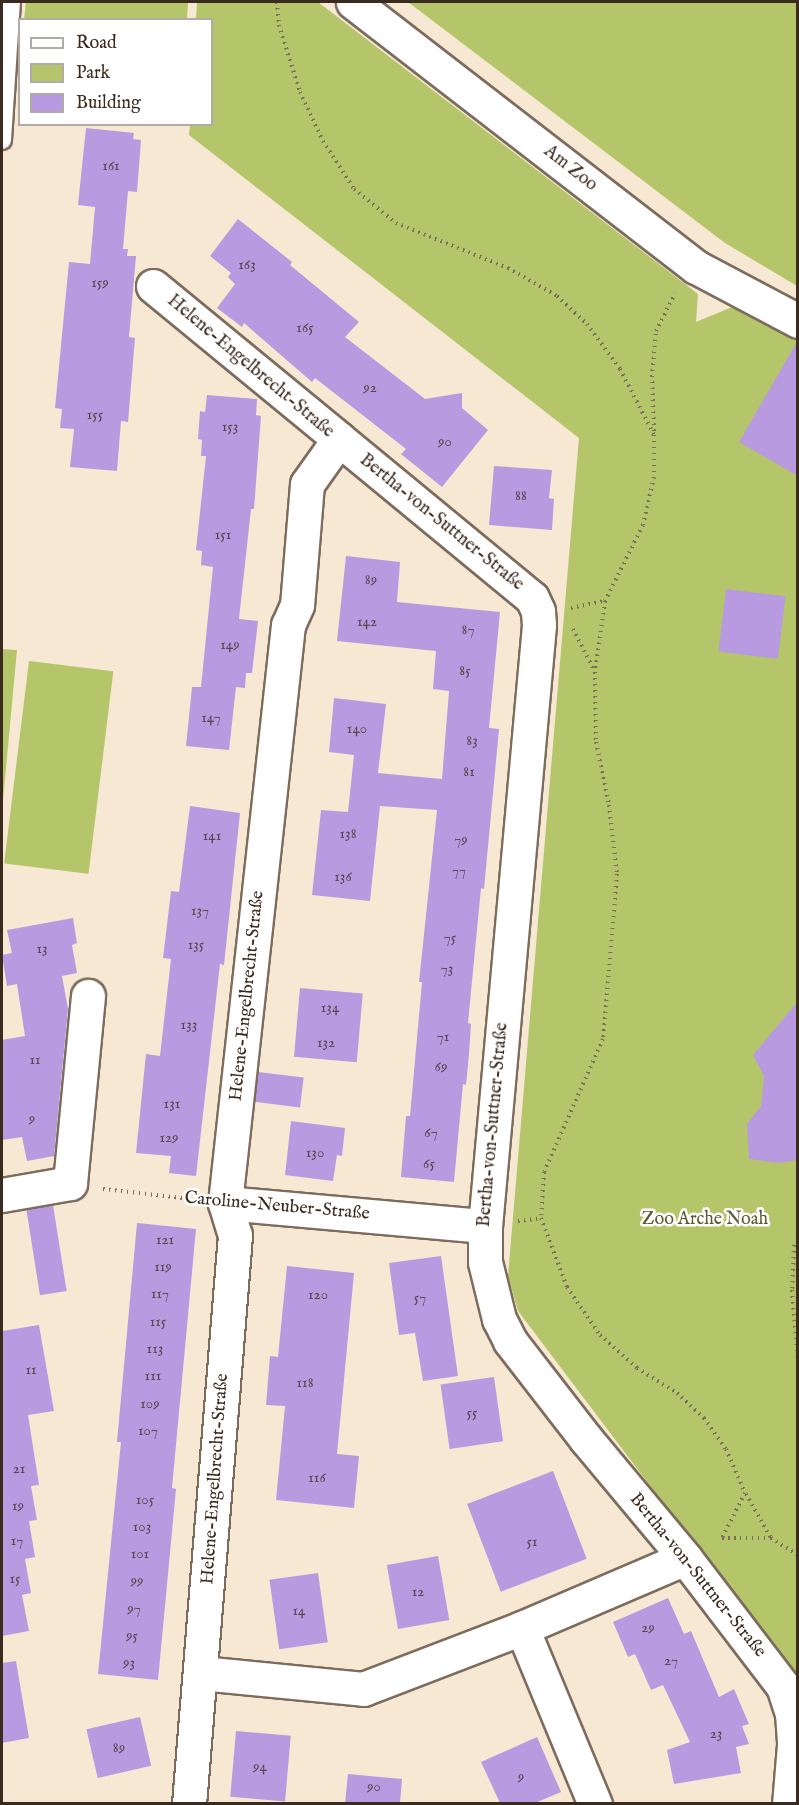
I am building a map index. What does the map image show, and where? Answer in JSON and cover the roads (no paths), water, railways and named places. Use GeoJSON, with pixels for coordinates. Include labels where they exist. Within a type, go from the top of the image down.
{"type":"FeatureCollection","features":[{"type":"Feature","properties":{"kind":"street","name":"Am Zoo"},"geometry":{"type":"LineString","coordinates":[[353,2],[696,267],[798,321]]}},
{"type":"Feature","properties":{"kind":"street","name":"Helene-Engelbrecht-Straße"},"geometry":{"type":"LineString","coordinates":[[153,286],[339,439],[307,484],[297,605],[288,625],[225,1203],[235,1235],[189,1803]]}},
{"type":"Feature","properties":{"kind":"street","name":"Bertha-von-Suttner-Straße"},"geometry":{"type":"LineString","coordinates":[[339,439],[532,598],[538,611],[539,625],[485,1226],[485,1262],[499,1319],[510,1341],[586,1439],[685,1558],[783,1686],[792,1713],[794,1745],[789,1803]]}},
{"type":"Feature","properties":{"kind":"street"},"geometry":{"type":"LineString","coordinates":[[2,1195],[70,1183],[87,996]]}},
{"type":"Feature","properties":{"kind":"street","name":"Caroline-Neuber-Straße"},"geometry":{"type":"LineString","coordinates":[[225,1203],[485,1226]]}},
{"type":"Feature","properties":{"kind":"street"},"geometry":{"type":"LineString","coordinates":[[201,1673],[363,1689],[522,1628],[685,1558]]}},
{"type":"Feature","properties":{"kind":"street"},"geometry":{"type":"LineString","coordinates":[[522,1628],[595,1803]]}},
{"type":"Feature","properties":{"kind":"lane"},"geometry":{"type":"LineString","coordinates":[[2,140],[11,2]]}},
{"type":"Feature","properties":{"kind":"park label","name":"Zoo Arche Noah"},"geometry":{"type":"Point","coordinates":[705,1220]}}]}
